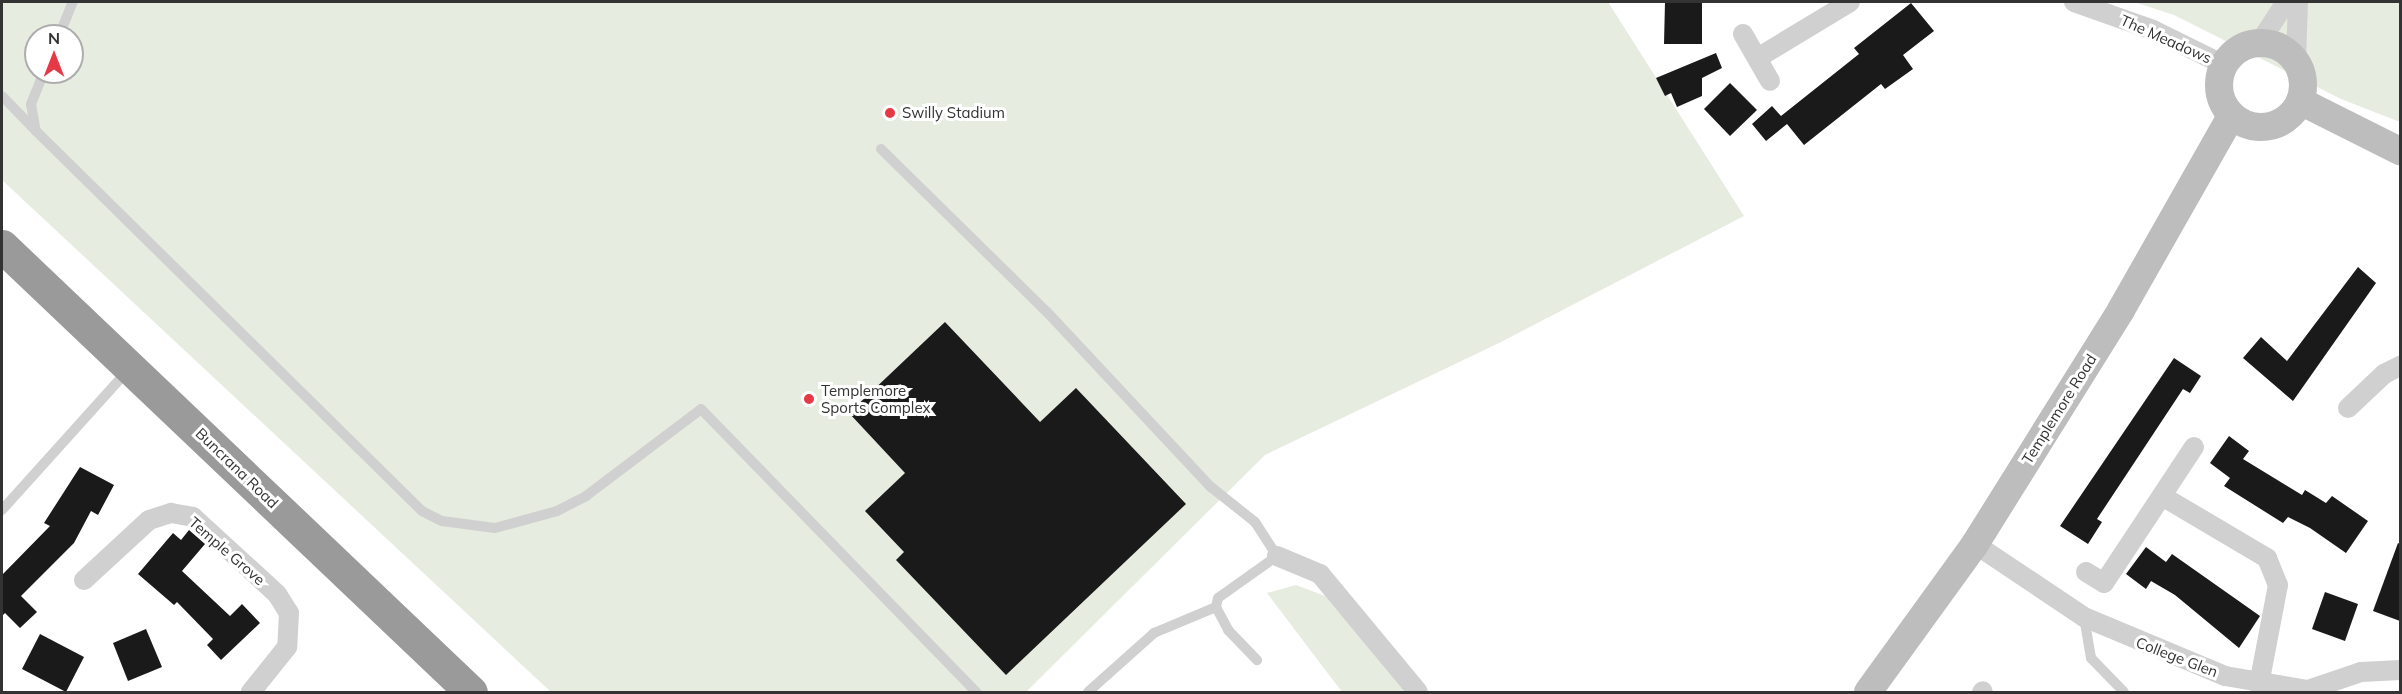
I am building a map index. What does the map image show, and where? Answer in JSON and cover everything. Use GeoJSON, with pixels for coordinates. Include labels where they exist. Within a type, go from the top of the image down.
{"type":"FeatureCollection","features":[{"type":"Feature","properties":{"kind":"highway","name":"Buncrana Road"},"geometry":{"type":"LineString","coordinates":[[2,246],[471,693]]}},
{"type":"Feature","properties":{"kind":"main road"},"geometry":{"type":"LineString","coordinates":[[2260,42],[2274,44],[2296,61],[2304,87],[2301,101],[2283,121],[2270,126],[2257,127],[2232,115],[2220,92],[2224,65],[2239,49],[2260,42]]}},
{"type":"Feature","properties":{"kind":"main road"},"geometry":{"type":"LineString","coordinates":[[2301,101],[2400,151]]}},
{"type":"Feature","properties":{"kind":"main road","name":"Templemore Road"},"geometry":{"type":"LineString","coordinates":[[1868,693],[1976,544],[2121,310],[2232,115]]}},
{"type":"Feature","properties":{"kind":"street"},"geometry":{"type":"LineString","coordinates":[[1759,57],[1850,2]]}},
{"type":"Feature","properties":{"kind":"street","name":"The Meadows"},"geometry":{"type":"LineString","coordinates":[[2074,2],[2153,30],[2224,65]]}},
{"type":"Feature","properties":{"kind":"street"},"geometry":{"type":"LineString","coordinates":[[2260,42],[2286,2]]}},
{"type":"Feature","properties":{"kind":"street"},"geometry":{"type":"LineString","coordinates":[[2296,61],[2298,2]]}},
{"type":"Feature","properties":{"kind":"street"},"geometry":{"type":"LineString","coordinates":[[1743,34],[1759,57],[1770,81]]}},
{"type":"Feature","properties":{"kind":"street"},"geometry":{"type":"LineString","coordinates":[[2348,408],[2384,374],[2400,366]]}},
{"type":"Feature","properties":{"kind":"street"},"geometry":{"type":"LineString","coordinates":[[2086,572],[2104,583],[2194,447]]}},
{"type":"Feature","properties":{"kind":"street"},"geometry":{"type":"LineString","coordinates":[[2162,496],[2267,558],[2278,585],[2259,685]]}},
{"type":"Feature","properties":{"kind":"street","name":"Temple Grove"},"geometry":{"type":"LineString","coordinates":[[84,580],[149,520],[171,513],[193,518],[278,594],[289,613],[287,647],[251,693]]}},
{"type":"Feature","properties":{"kind":"street","name":"College Glen"},"geometry":{"type":"LineString","coordinates":[[1976,544],[2084,617],[2175,658],[2259,685],[2308,690],[2361,672],[2400,670]]}},
{"type":"Feature","properties":{"kind":"street"},"geometry":{"type":"LineString","coordinates":[[1277,556],[1320,574],[1418,693]]}},
{"type":"Feature","properties":{"kind":"lane"},"geometry":{"type":"LineString","coordinates":[[64,24],[74,2]]}},
{"type":"Feature","properties":{"kind":"lane"},"geometry":{"type":"LineString","coordinates":[[36,131],[31,104],[40,84]]}},
{"type":"Feature","properties":{"kind":"lane"},"geometry":{"type":"LineString","coordinates":[[2,96],[422,511],[442,521],[495,528],[557,511],[586,496],[701,409],[976,693]]}},
{"type":"Feature","properties":{"kind":"lane"},"geometry":{"type":"LineString","coordinates":[[881,149],[1047,312],[1210,487],[1255,522],[1277,556],[1218,598],[1216,607],[1223,623],[1257,660]]}},
{"type":"Feature","properties":{"kind":"lane"},"geometry":{"type":"LineString","coordinates":[[2,510],[131,367]]}},
{"type":"Feature","properties":{"kind":"lane"},"geometry":{"type":"LineString","coordinates":[[1088,693],[1154,633],[1216,607]]}},
{"type":"Feature","properties":{"kind":"lane"},"geometry":{"type":"LineString","coordinates":[[2084,617],[2091,658],[2124,693]]}},
{"type":"Feature","properties":{"kind":"shaded area","name":"Templemore Sports Complex"},"geometry":{"type":"Polygon","coordinates":[[[2,2],[1608,2],[1744,216],[1499,343],[1265,455],[1026,692],[551,692],[2,180],[2,2]]]}},
{"type":"Feature","properties":{"kind":"shaded area"},"geometry":{"type":"Polygon","coordinates":[[[2134,2],[2400,2],[2400,122],[2341,99],[2174,15],[2134,2]]]}},
{"type":"Feature","properties":{"kind":"shaded area"},"geometry":{"type":"Polygon","coordinates":[[[1296,585],[1325,596],[1407,692],[1342,692],[1267,593],[1296,585]]]}},
{"type":"Feature","properties":{"kind":"building"},"geometry":{"type":"Polygon","coordinates":[[[1665,2],[1702,2],[1702,44],[1664,44],[1665,2]]]}},
{"type":"Feature","properties":{"kind":"building"},"geometry":{"type":"Polygon","coordinates":[[[1911,3],[1934,31],[1903,55],[1913,69],[1885,89],[1881,84],[1804,145],[1787,124],[1766,141],[1752,124],[1772,106],[1781,116],[1859,54],[1854,48],[1911,3]]]}},
{"type":"Feature","properties":{"kind":"building"},"geometry":{"type":"Polygon","coordinates":[[[1716,53],[1722,68],[1702,78],[1702,96],[1677,107],[1671,93],[1665,96],[1656,78],[1716,53]]]}},
{"type":"Feature","properties":{"kind":"building"},"geometry":{"type":"Polygon","coordinates":[[[1730,83],[1757,110],[1730,136],[1704,109],[1730,83]]]}},
{"type":"Feature","properties":{"kind":"building"},"geometry":{"type":"Polygon","coordinates":[[[2358,267],[2376,283],[2293,401],[2243,358],[2261,337],[2287,361],[2358,267]]]}},
{"type":"Feature","properties":{"kind":"building"},"geometry":{"type":"Polygon","coordinates":[[[945,322],[1040,422],[1076,388],[1186,504],[1006,675],[896,560],[904,552],[865,511],[905,473],[849,413],[945,322]]]}},
{"type":"Feature","properties":{"kind":"building"},"geometry":{"type":"Polygon","coordinates":[[[2174,358],[2201,376],[2190,393],[2183,389],[2097,519],[2102,522],[2088,544],[2060,526],[2174,358]]]}},
{"type":"Feature","properties":{"kind":"building"},"geometry":{"type":"Polygon","coordinates":[[[2229,436],[2249,451],[2243,459],[2302,495],[2305,490],[2326,503],[2332,496],[2368,521],[2346,553],[2310,528],[2288,517],[2283,523],[2224,486],[2230,478],[2210,463],[2229,436]]]}},
{"type":"Feature","properties":{"kind":"building"},"geometry":{"type":"Polygon","coordinates":[[[80,467],[114,485],[98,515],[91,511],[74,543],[21,596],[37,612],[20,628],[5,613],[2,616],[2,575],[50,526],[44,523],[80,467]]]}},
{"type":"Feature","properties":{"kind":"building"},"geometry":{"type":"Polygon","coordinates":[[[189,530],[205,544],[182,571],[230,616],[242,604],[260,623],[221,660],[207,645],[213,639],[177,602],[174,605],[138,574],[173,533],[181,540],[189,530]]]}},
{"type":"Feature","properties":{"kind":"building"},"geometry":{"type":"Polygon","coordinates":[[[2398,543],[2400,544],[2400,621],[2373,611],[2398,543]]]}},
{"type":"Feature","properties":{"kind":"building"},"geometry":{"type":"Polygon","coordinates":[[[2146,547],[2166,562],[2172,554],[2260,616],[2239,648],[2175,595],[2151,581],[2146,589],[2126,574],[2146,547]]]}},
{"type":"Feature","properties":{"kind":"building"},"geometry":{"type":"Polygon","coordinates":[[[2325,592],[2358,604],[2345,641],[2312,629],[2325,592]]]}},
{"type":"Feature","properties":{"kind":"building"},"geometry":{"type":"Polygon","coordinates":[[[146,629],[162,667],[128,681],[113,643],[146,629]]]}},
{"type":"Feature","properties":{"kind":"building"},"geometry":{"type":"Polygon","coordinates":[[[40,634],[84,657],[66,692],[22,669],[40,634]]]}},
{"type":"Feature","properties":{"kind":"place","name":"Swilly Stadium"},"geometry":{"type":"Point","coordinates":[890,113]}},
{"type":"Feature","properties":{"kind":"place","name":"Templemore Sports Complex"},"geometry":{"type":"Point","coordinates":[809,399]}}]}
